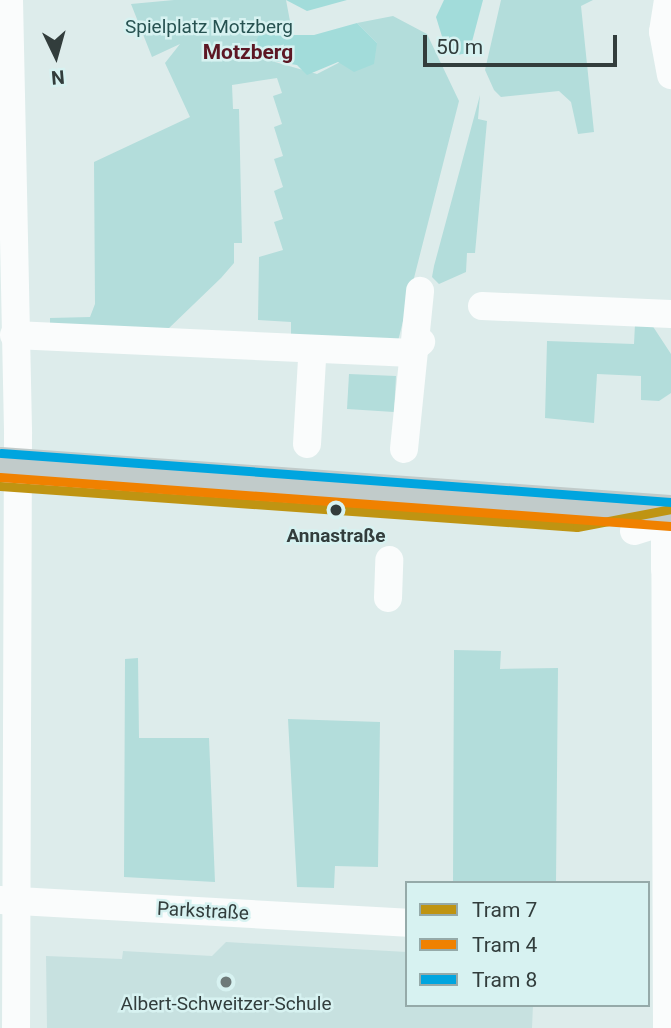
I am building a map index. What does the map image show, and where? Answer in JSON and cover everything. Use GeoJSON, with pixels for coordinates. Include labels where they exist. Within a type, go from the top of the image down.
{"type":"FeatureCollection","features":[{"type":"Feature","properties":{"kind":"main road"},"geometry":{"type":"LineString","coordinates":[[9,476],[659,524]]}},
{"type":"Feature","properties":{"kind":"street"},"geometry":{"type":"LineString","coordinates":[[9,0],[5,72],[14,335],[9,476],[8,900],[16,1028]]}},
{"type":"Feature","properties":{"kind":"street"},"geometry":{"type":"LineString","coordinates":[[668,0],[663,32],[671,75]]}},
{"type":"Feature","properties":{"kind":"street"},"geometry":{"type":"LineString","coordinates":[[404,449],[417,358],[420,291]]}},
{"type":"Feature","properties":{"kind":"street"},"geometry":{"type":"LineString","coordinates":[[482,306],[671,314]]}},
{"type":"Feature","properties":{"kind":"street"},"geometry":{"type":"LineString","coordinates":[[14,335],[407,353],[417,358]]}},
{"type":"Feature","properties":{"kind":"street"},"geometry":{"type":"LineString","coordinates":[[307,444],[301,361],[417,358]]}},
{"type":"Feature","properties":{"kind":"street"},"geometry":{"type":"LineString","coordinates":[[667,1028],[662,937],[659,524],[671,496]]}},
{"type":"Feature","properties":{"kind":"street"},"geometry":{"type":"LineString","coordinates":[[388,598],[389,560]]}},
{"type":"Feature","properties":{"kind":"street","name":"Parkstraße"},"geometry":{"type":"LineString","coordinates":[[8,900],[405,923]]}},
{"type":"Feature","properties":{"kind":"shaded area"},"geometry":{"type":"Polygon","coordinates":[[[286,0],[347,0],[307,11],[286,0]]]}},
{"type":"Feature","properties":{"kind":"shaded area"},"geometry":{"type":"Polygon","coordinates":[[[444,0],[483,0],[469,53],[456,55],[444,43],[436,17],[444,0]]]}},
{"type":"Feature","properties":{"kind":"shaded area"},"geometry":{"type":"Polygon","coordinates":[[[357,23],[377,43],[374,64],[354,72],[338,62],[307,75],[297,65],[262,59],[253,46],[259,35],[314,35],[357,23]]]}},
{"type":"Feature","properties":{"kind":"shaded area","name":"Albert-Schweitzer-Schule"},"geometry":{"type":"Polygon","coordinates":[[[226,942],[405,952],[405,1007],[533,1007],[532,1028],[47,1028],[46,956],[122,959],[123,951],[212,956],[226,942]]]}},
{"type":"Feature","properties":{"kind":"green space","name":"Spielplatz Motzberg"},"geometry":{"type":"Polygon","coordinates":[[[174,0],[286,0],[293,37],[260,36],[275,62],[317,74],[377,43],[357,23],[393,16],[427,34],[459,101],[398,341],[291,336],[291,322],[258,320],[259,257],[283,250],[274,222],[283,219],[274,191],[283,187],[274,159],[283,156],[274,127],[282,124],[273,96],[282,93],[277,78],[232,85],[233,109],[239,109],[242,243],[234,243],[234,263],[221,278],[167,330],[50,326],[50,318],[90,317],[95,304],[94,162],[190,117],[165,63],[180,44],[152,57],[131,4],[174,0]]]}},
{"type":"Feature","properties":{"kind":"green space"},"geometry":{"type":"Polygon","coordinates":[[[501,0],[593,0],[581,6],[594,132],[578,134],[571,102],[559,91],[501,97],[494,90],[485,70],[501,0]]]}},
{"type":"Feature","properties":{"kind":"green space"},"geometry":{"type":"Polygon","coordinates":[[[480,95],[478,119],[487,121],[475,253],[467,253],[466,272],[439,284],[432,277],[434,266],[480,95]]]}},
{"type":"Feature","properties":{"kind":"green space"},"geometry":{"type":"Polygon","coordinates":[[[635,324],[652,325],[671,354],[671,393],[659,401],[641,400],[641,376],[597,374],[594,423],[545,418],[547,341],[634,344],[635,324]]]}},
{"type":"Feature","properties":{"kind":"green space"},"geometry":{"type":"Polygon","coordinates":[[[349,374],[396,376],[394,412],[347,409],[349,374]]]}},
{"type":"Feature","properties":{"kind":"green space"},"geometry":{"type":"Polygon","coordinates":[[[454,650],[501,651],[500,669],[558,668],[556,881],[453,881],[454,650]]]}},
{"type":"Feature","properties":{"kind":"green space"},"geometry":{"type":"Polygon","coordinates":[[[138,658],[139,738],[209,738],[215,882],[124,877],[125,659],[138,658]]]}},
{"type":"Feature","properties":{"kind":"green space"},"geometry":{"type":"Polygon","coordinates":[[[288,719],[380,722],[378,867],[335,866],[334,888],[297,887],[288,719]]]}},
{"type":"Feature","properties":{"kind":"tram line","name":"8"},"geometry":{"type":"LineString","coordinates":[[1,453],[671,502]]}},
{"type":"Feature","properties":{"kind":"tram line","name":"4"},"geometry":{"type":"LineString","coordinates":[[0,477],[670,526]]}},
{"type":"Feature","properties":{"kind":"tram line","name":"7"},"geometry":{"type":"LineString","coordinates":[[0,486],[577,527],[671,509]]}},
{"type":"Feature","properties":{"kind":"place","name":"Annastraße"},"geometry":{"type":"Point","coordinates":[336,510]}},
{"type":"Feature","properties":{"kind":"place","name":"Albert-Schweitzer-Schule"},"geometry":{"type":"Point","coordinates":[226,982]}},
{"type":"Feature","properties":{"kind":"district","name":"Motzberg"},"geometry":{"type":"Point","coordinates":[248,52]}}]}
